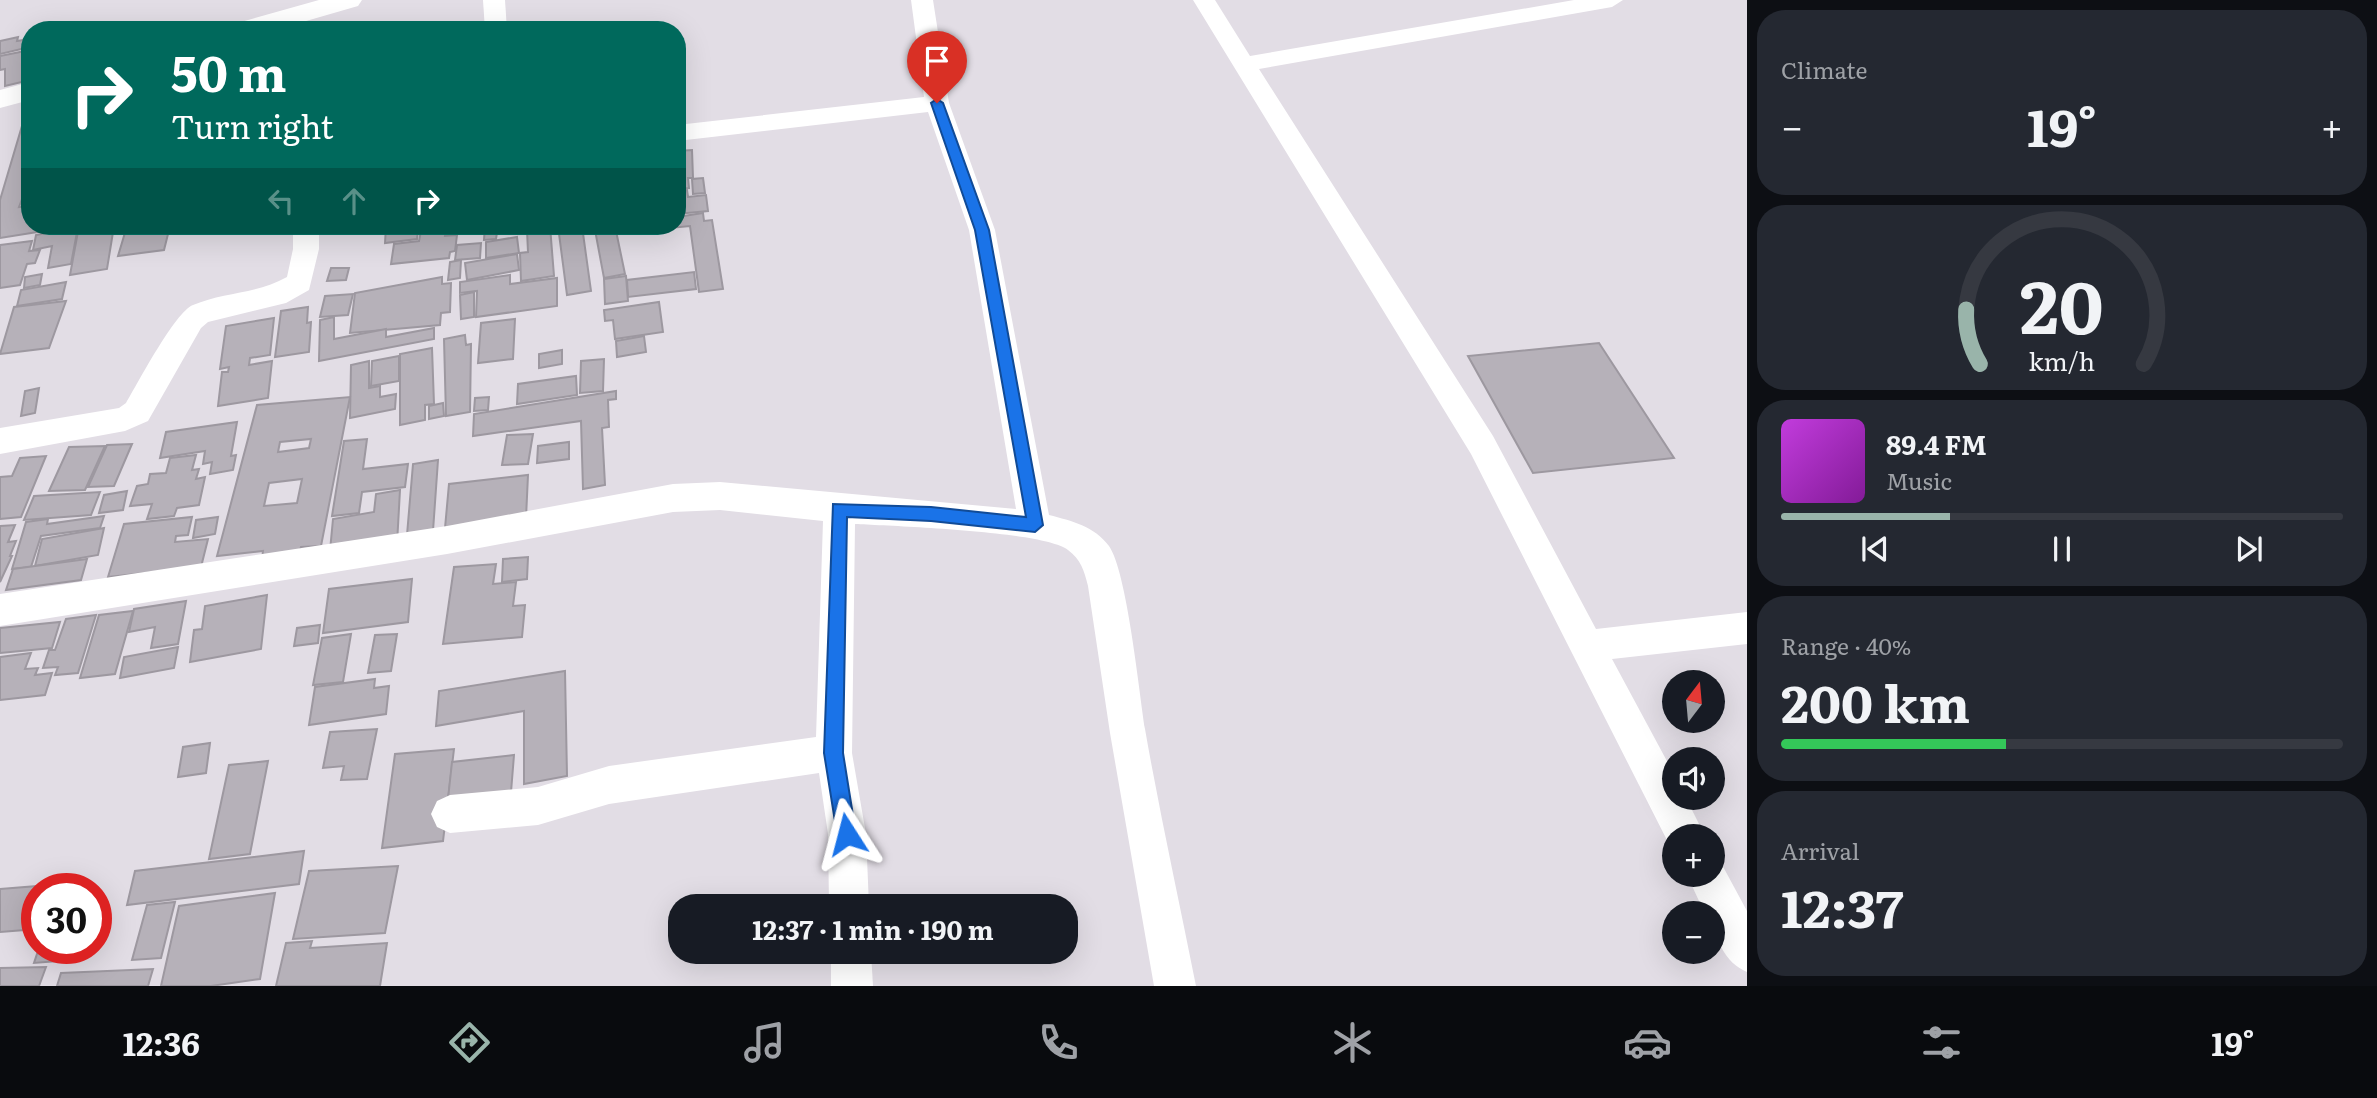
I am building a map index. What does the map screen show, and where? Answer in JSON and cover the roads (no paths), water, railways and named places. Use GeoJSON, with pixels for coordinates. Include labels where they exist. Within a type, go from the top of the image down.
{"type":"FeatureCollection","features":[{"type":"Feature","properties":{"kind":"street"},"geometry":{"type":"LineString","coordinates":[[292,21],[349,0]]}},
{"type":"Feature","properties":{"kind":"street"},"geometry":{"type":"LineString","coordinates":[[494,0],[495,21]]}},
{"type":"Feature","properties":{"kind":"street"},"geometry":{"type":"LineString","coordinates":[[922,0],[937,103],[982,230],[1035,525]]}},
{"type":"Feature","properties":{"kind":"street"},"geometry":{"type":"LineString","coordinates":[[1204,0],[1315,181],[1403,313],[1482,445],[1680,824]]}},
{"type":"Feature","properties":{"kind":"street"},"geometry":{"type":"LineString","coordinates":[[1244,64],[1612,0]]}},
{"type":"Feature","properties":{"kind":"street"},"geometry":{"type":"LineString","coordinates":[[0,99],[21,93]]}},
{"type":"Feature","properties":{"kind":"street"},"geometry":{"type":"LineString","coordinates":[[686,132],[937,103]]}},
{"type":"Feature","properties":{"kind":"street"},"geometry":{"type":"LineString","coordinates":[[0,441],[125,419],[137,412],[191,320],[201,313],[276,296],[299,284],[306,235]]}},
{"type":"Feature","properties":{"kind":"street"},"geometry":{"type":"LineString","coordinates":[[0,610],[446,540],[495,528],[673,498],[720,496],[839,509],[931,514],[1035,525],[1076,536],[1097,556],[1105,586],[1128,733],[1175,986]]}},
{"type":"Feature","properties":{"kind":"street"},"geometry":{"type":"LineString","coordinates":[[839,509],[834,753],[847,834],[849,894]]}},
{"type":"Feature","properties":{"kind":"street"},"geometry":{"type":"LineString","coordinates":[[1585,646],[1747,628]]}},
{"type":"Feature","properties":{"kind":"street"},"geometry":{"type":"LineString","coordinates":[[450,814],[538,806],[609,785],[834,753]]}},
{"type":"Feature","properties":{"kind":"street"},"geometry":{"type":"LineString","coordinates":[[1712,887],[1747,952]]}},
{"type":"Feature","properties":{"kind":"street"},"geometry":{"type":"LineString","coordinates":[[851,964],[852,986]]}}]}
